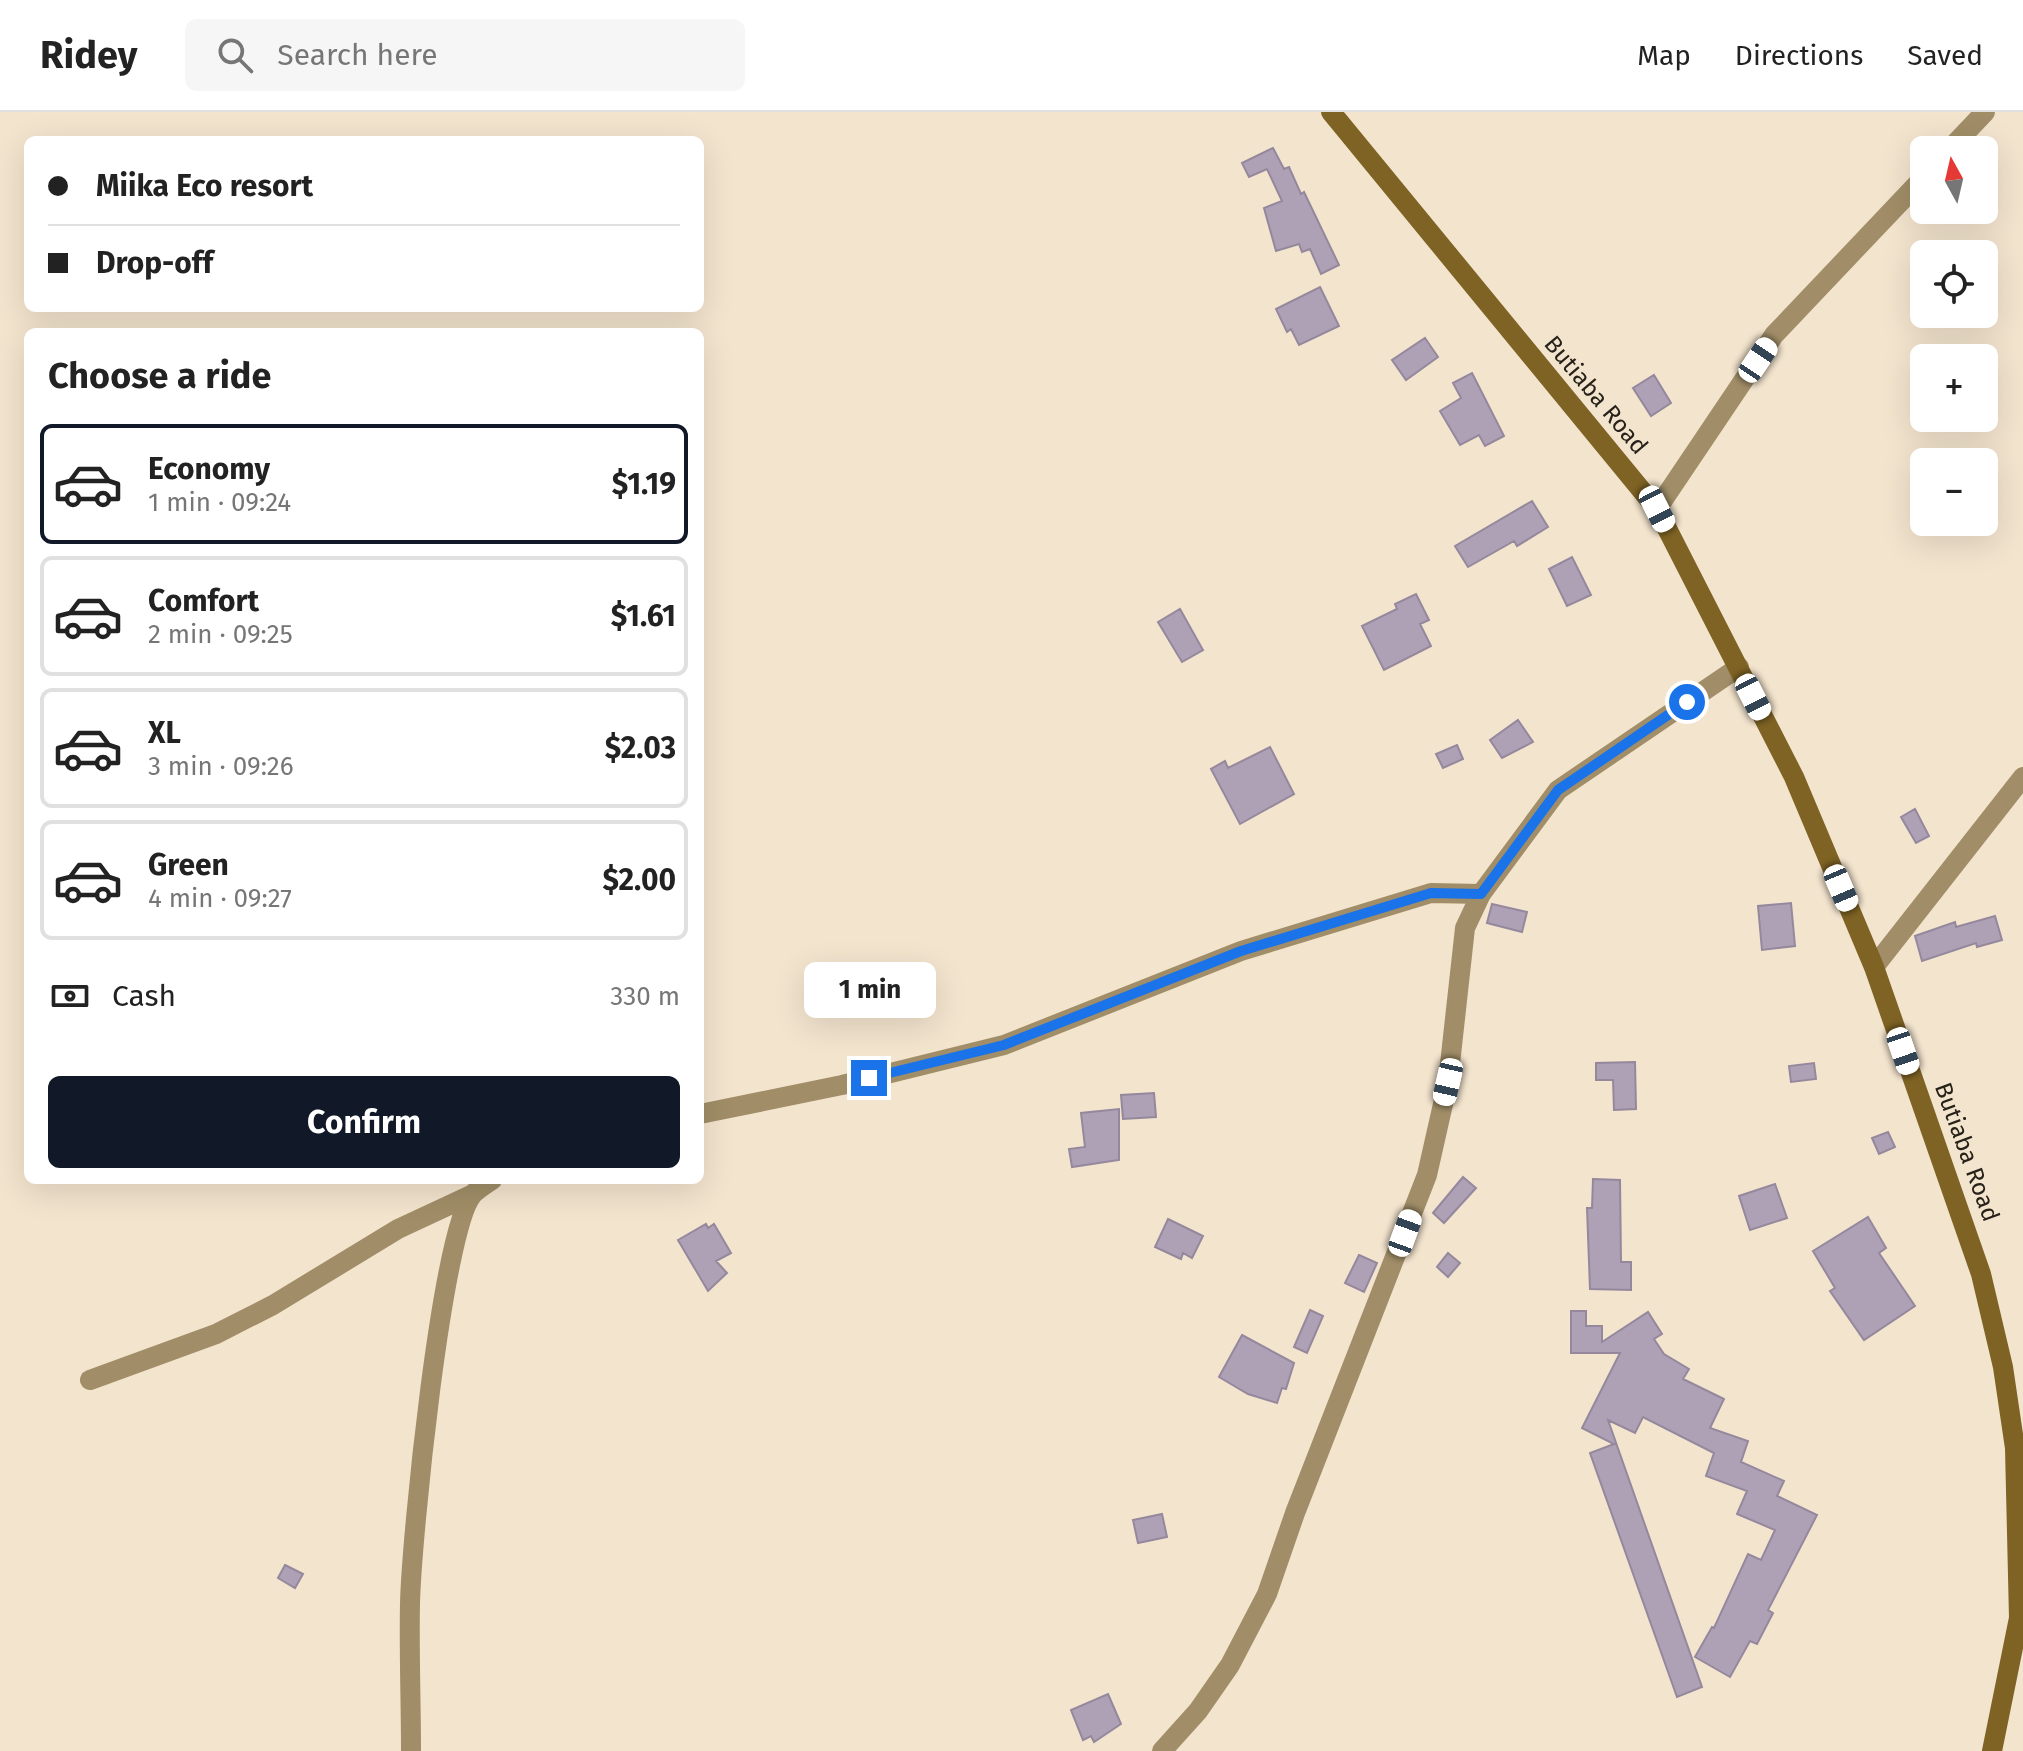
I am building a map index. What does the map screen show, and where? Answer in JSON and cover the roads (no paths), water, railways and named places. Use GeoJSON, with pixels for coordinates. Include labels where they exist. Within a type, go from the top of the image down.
{"type":"FeatureCollection","features":[{"type":"Feature","properties":{"kind":"main road","name":"Butiaba Road"},"geometry":{"type":"LineString","coordinates":[[1331,112],[1657,509],[1794,777],[1874,967],[1981,1274],[2003,1367],[2015,1448],[2020,1552],[2019,1618],[1992,1751]]}},
{"type":"Feature","properties":{"kind":"street"},"geometry":{"type":"LineString","coordinates":[[1962,136],[1985,112]]}},
{"type":"Feature","properties":{"kind":"street"},"geometry":{"type":"LineString","coordinates":[[1657,509],[1774,335],[1910,192]]}},
{"type":"Feature","properties":{"kind":"street"},"geometry":{"type":"LineString","coordinates":[[1162,1751],[1198,1711],[1230,1665],[1267,1594],[1295,1513],[1421,1190],[1448,1082],[1465,928],[1481,894],[1558,790],[1739,667]]}},
{"type":"Feature","properties":{"kind":"street"},"geometry":{"type":"LineString","coordinates":[[1874,967],[2023,777]]}},
{"type":"Feature","properties":{"kind":"street"},"geometry":{"type":"LineString","coordinates":[[704,1113],[842,1085],[1004,1045],[1241,951],[1431,893],[1481,894]]}},
{"type":"Feature","properties":{"kind":"street"},"geometry":{"type":"LineString","coordinates":[[90,1380],[216,1334],[273,1305],[398,1229],[471,1195],[486,1184]]}},
{"type":"Feature","properties":{"kind":"street"},"geometry":{"type":"LineString","coordinates":[[411,1751],[410,1603],[414,1544],[453,1240],[471,1195]]}}]}
